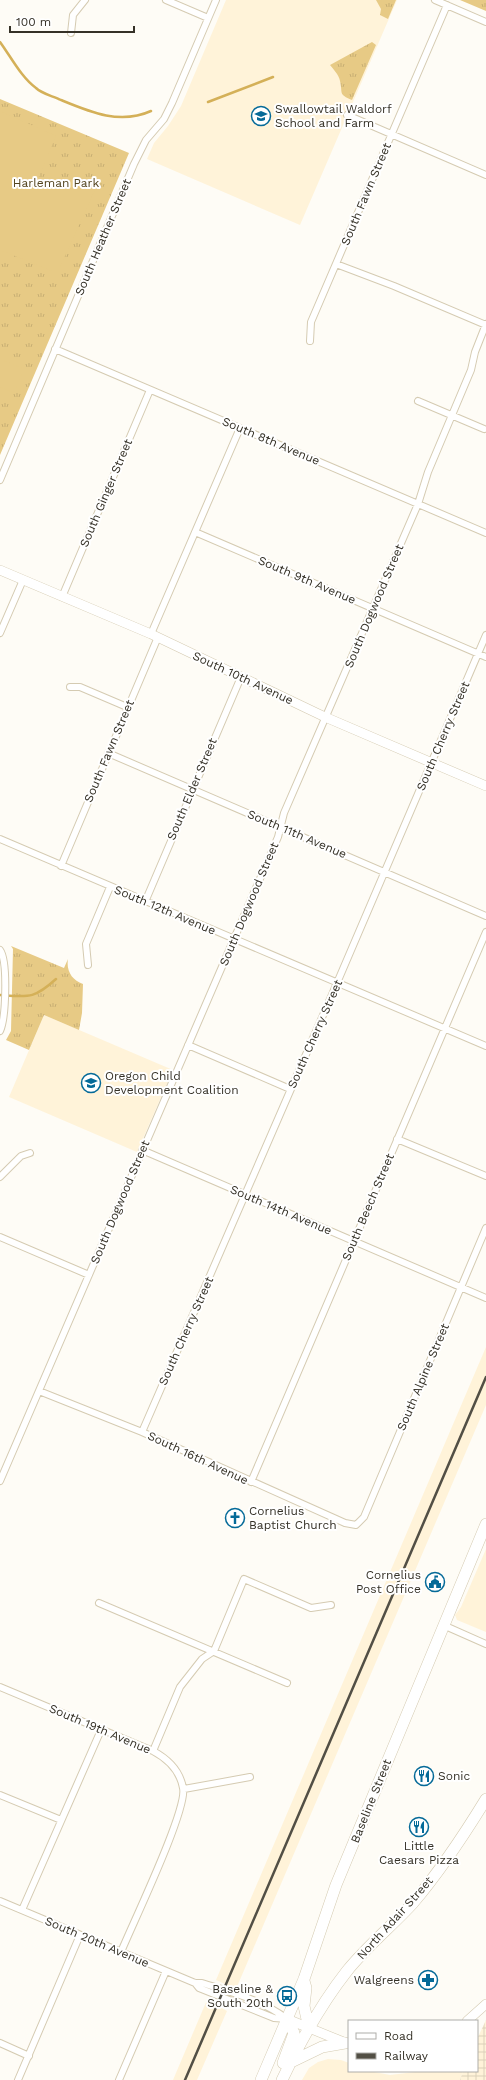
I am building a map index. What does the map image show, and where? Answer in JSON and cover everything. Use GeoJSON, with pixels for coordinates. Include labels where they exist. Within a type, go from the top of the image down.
{"type":"FeatureCollection","features":[{"type":"Feature","properties":{"kind":"highway","name":"Baseline Street"},"geometry":{"type":"LineString","coordinates":[[261,2080],[304,1979],[336,1885],[486,1524]]}},
{"type":"Feature","properties":{"kind":"highway","name":"North Adair Street"},"geometry":{"type":"LineString","coordinates":[[282,2080],[309,2028],[348,1970],[405,1911],[430,1882],[486,1799]]}},
{"type":"Feature","properties":{"kind":"highway"},"geometry":{"type":"LineString","coordinates":[[304,1979],[306,1988],[304,2006],[309,2028]]}},
{"type":"Feature","properties":{"kind":"highway"},"geometry":{"type":"LineString","coordinates":[[276,2080],[294,2033],[287,2019]]}},
{"type":"Feature","properties":{"kind":"highway"},"geometry":{"type":"LineString","coordinates":[[291,2062],[322,2047],[347,2044]]}},
{"type":"Feature","properties":{"kind":"main road","name":"South 10th Avenue"},"geometry":{"type":"LineString","coordinates":[[0,570],[154,636],[325,717],[486,786]]}},
{"type":"Feature","properties":{"kind":"main road"},"geometry":{"type":"LineString","coordinates":[[468,2020],[486,2004]]}},
{"type":"Feature","properties":{"kind":"main road"},"geometry":{"type":"LineString","coordinates":[[287,2019],[347,2044]]}},
{"type":"Feature","properties":{"kind":"street"},"geometry":{"type":"LineString","coordinates":[[70,33],[73,15],[85,0]]}},
{"type":"Feature","properties":{"kind":"street"},"geometry":{"type":"LineString","coordinates":[[166,0],[208,18]]}},
{"type":"Feature","properties":{"kind":"street","name":"South Heather Street"},"geometry":{"type":"LineString","coordinates":[[0,480],[134,164],[146,140],[164,119],[172,103],[216,0]]}},
{"type":"Feature","properties":{"kind":"street"},"geometry":{"type":"LineString","coordinates":[[435,0],[486,22]]}},
{"type":"Feature","properties":{"kind":"street","name":"South Fawn Street"},"geometry":{"type":"LineString","coordinates":[[310,341],[310,322],[447,5]]}},
{"type":"Feature","properties":{"kind":"street"},"geometry":{"type":"LineString","coordinates":[[347,115],[486,175]]}},
{"type":"Feature","properties":{"kind":"street"},"geometry":{"type":"LineString","coordinates":[[336,264],[486,324]]}},
{"type":"Feature","properties":{"kind":"street","name":"South Dogwood Street"},"geometry":{"type":"LineString","coordinates":[[0,1481],[234,939],[281,828],[284,813],[418,504],[428,472],[471,370],[475,352],[486,324]]}},
{"type":"Feature","properties":{"kind":"street","name":"South 8th Avenue"},"geometry":{"type":"LineString","coordinates":[[55,349],[486,533]]}},
{"type":"Feature","properties":{"kind":"street","name":"South Ginger Street"},"geometry":{"type":"LineString","coordinates":[[62,596],[150,390]]}},
{"type":"Feature","properties":{"kind":"street"},"geometry":{"type":"LineString","coordinates":[[418,401],[484,429]]}},
{"type":"Feature","properties":{"kind":"street","name":"South Fawn Street"},"geometry":{"type":"LineString","coordinates":[[61,866],[127,707],[195,532],[240,428]]}},
{"type":"Feature","properties":{"kind":"street","name":"South 9th Avenue"},"geometry":{"type":"LineString","coordinates":[[195,532],[486,657]]}},
{"type":"Feature","properties":{"kind":"street"},"geometry":{"type":"LineString","coordinates":[[0,634],[23,580]]}},
{"type":"Feature","properties":{"kind":"street","name":"South Cherry Street"},"geometry":{"type":"LineString","coordinates":[[142,1432],[246,1195],[486,635]]}},
{"type":"Feature","properties":{"kind":"street","name":"South Elder Street"},"geometry":{"type":"LineString","coordinates":[[145,902],[241,677]]}},
{"type":"Feature","properties":{"kind":"street"},"geometry":{"type":"LineString","coordinates":[[70,687],[85,689],[127,707]]}},
{"type":"Feature","properties":{"kind":"street","name":"South 11th Avenue"},"geometry":{"type":"LineString","coordinates":[[108,753],[486,916]]}},
{"type":"Feature","properties":{"kind":"street","name":"South 12th Avenue"},"geometry":{"type":"LineString","coordinates":[[0,839],[486,1046]]}},
{"type":"Feature","properties":{"kind":"street"},"geometry":{"type":"LineString","coordinates":[[88,966],[86,944],[110,887]]}},
{"type":"Feature","properties":{"kind":"street","name":"South Beech Street"},"geometry":{"type":"LineString","coordinates":[[251,1482],[486,932]]}},
{"type":"Feature","properties":{"kind":"street"},"geometry":{"type":"LineString","coordinates":[[0,950],[4,959],[3,1023],[0,1031]]}},
{"type":"Feature","properties":{"kind":"street"},"geometry":{"type":"LineString","coordinates":[[188,1046],[290,1090]]}},
{"type":"Feature","properties":{"kind":"street"},"geometry":{"type":"LineString","coordinates":[[397,1139],[486,1176]]}},
{"type":"Feature","properties":{"kind":"street","name":"South 14th Avenue"},"geometry":{"type":"LineString","coordinates":[[142,1150],[486,1298]]}},
{"type":"Feature","properties":{"kind":"street"},"geometry":{"type":"LineString","coordinates":[[0,1177],[21,1156],[30,1153]]}},
{"type":"Feature","properties":{"kind":"street","name":"South Alpine Street"},"geometry":{"type":"LineString","coordinates":[[356,1525],[364,1517],[486,1228]]}},
{"type":"Feature","properties":{"kind":"street"},"geometry":{"type":"LineString","coordinates":[[0,1237],[89,1275]]}},
{"type":"Feature","properties":{"kind":"street","name":"South 16th Avenue"},"geometry":{"type":"LineString","coordinates":[[38,1391],[142,1432],[345,1523],[356,1525]]}},
{"type":"Feature","properties":{"kind":"street"},"geometry":{"type":"LineString","coordinates":[[153,1751],[180,1687],[202,1659],[214,1652],[244,1579],[311,1608],[331,1605]]}},
{"type":"Feature","properties":{"kind":"street"},"geometry":{"type":"LineString","coordinates":[[99,1603],[287,1683]]}},
{"type":"Feature","properties":{"kind":"street"},"geometry":{"type":"LineString","coordinates":[[443,1625],[486,1644]]}},
{"type":"Feature","properties":{"kind":"street","name":"South 19th Avenue"},"geometry":{"type":"LineString","coordinates":[[0,1687],[153,1751],[164,1757],[179,1776],[184,1789]]}},
{"type":"Feature","properties":{"kind":"street"},"geometry":{"type":"LineString","coordinates":[[22,1910],[101,1730]]}},
{"type":"Feature","properties":{"kind":"street"},"geometry":{"type":"LineString","coordinates":[[121,1952],[179,1816],[184,1789],[250,1777]]}},
{"type":"Feature","properties":{"kind":"street"},"geometry":{"type":"LineString","coordinates":[[0,1795],[61,1820]]}},
{"type":"Feature","properties":{"kind":"street","name":"South 20th Avenue"},"geometry":{"type":"LineString","coordinates":[[0,1901],[195,1983],[199,1988],[274,2018],[287,2019]]}},
{"type":"Feature","properties":{"kind":"street"},"geometry":{"type":"LineString","coordinates":[[18,2080],[80,1935]]}},
{"type":"Feature","properties":{"kind":"street"},"geometry":{"type":"LineString","coordinates":[[119,2080],[166,1971]]}},
{"type":"Feature","properties":{"kind":"street"},"geometry":{"type":"LineString","coordinates":[[0,2044],[29,2056]]}},
{"type":"Feature","properties":{"kind":"shaded area","name":"Swallowtail Waldorf School and Farm"},"geometry":{"type":"Polygon","coordinates":[[[226,0],[397,0],[300,225],[147,159],[154,143],[168,126],[181,106],[226,0]]]}},
{"type":"Feature","properties":{"kind":"shaded area","name":"Oregon Child Development Coalition"},"geometry":{"type":"Polygon","coordinates":[[[44,1015],[173,1070],[137,1152],[9,1097],[44,1015]]]}},
{"type":"Feature","properties":{"kind":"shaded area"},"geometry":{"type":"Polygon","coordinates":[[[486,1347],[486,1405],[236,1989],[216,1980],[486,1347]]]}},
{"type":"Feature","properties":{"kind":"shaded area"},"geometry":{"type":"Polygon","coordinates":[[[486,1549],[486,1632],[457,1620],[455,1615],[461,1607],[486,1549]]]}},
{"type":"Feature","properties":{"kind":"shaded area"},"geometry":{"type":"Polygon","coordinates":[[[207,2000],[227,2011],[197,2080],[173,2080],[207,2000]]]}},
{"type":"Feature","properties":{"kind":"shaded area"},"geometry":{"type":"Polygon","coordinates":[[[486,2020],[486,2080],[460,2080],[463,2072],[478,2072],[478,2037],[486,2020]]]}},
{"type":"Feature","properties":{"kind":"shaded area"},"geometry":{"type":"Polygon","coordinates":[[[328,2059],[341,2060],[348,2063],[348,2072],[374,2072],[390,2075],[415,2072],[463,2072],[460,2080],[302,2080],[309,2068],[318,2062],[328,2059]]]}},
{"type":"Feature","properties":{"kind":"green space"},"geometry":{"type":"Polygon","coordinates":[[[376,0],[396,0],[388,19],[380,15],[381,9],[376,0]]]}},
{"type":"Feature","properties":{"kind":"green space"},"geometry":{"type":"Polygon","coordinates":[[[460,0],[486,0],[486,11],[460,0]]]}},
{"type":"Feature","properties":{"kind":"green space"},"geometry":{"type":"Polygon","coordinates":[[[372,42],[376,45],[352,100],[343,95],[336,72],[330,65],[372,42]]]}},
{"type":"Feature","properties":{"kind":"green space","name":"Harleman Park"},"geometry":{"type":"Polygon","coordinates":[[[0,99],[129,153],[0,455],[0,99]]]}},
{"type":"Feature","properties":{"kind":"green space"},"geometry":{"type":"Polygon","coordinates":[[[0,111],[56,136],[37,181],[52,179],[66,180],[95,190],[60,267],[52,271],[0,250],[0,111]]]}},
{"type":"Feature","properties":{"kind":"green space"},"geometry":{"type":"Polygon","coordinates":[[[0,359],[24,369],[14,393],[0,387],[0,359]]]}},
{"type":"Feature","properties":{"kind":"green space"},"geometry":{"type":"Polygon","coordinates":[[[11,946],[64,968],[68,959],[69,971],[76,980],[83,984],[82,1013],[79,1030],[44,1015],[29,1050],[6,1040],[11,1031],[13,949],[11,946]]]}},
{"type":"Feature","properties":{"kind":"waterway"},"geometry":{"type":"LineString","coordinates":[[0,42],[26,78],[38,90],[44,93],[83,109],[105,115],[128,117],[151,111]]}},
{"type":"Feature","properties":{"kind":"waterway"},"geometry":{"type":"LineString","coordinates":[[208,102],[273,77]]}},
{"type":"Feature","properties":{"kind":"waterway"},"geometry":{"type":"LineString","coordinates":[[0,995],[31,995],[42,990],[56,979]]}},
{"type":"Feature","properties":{"kind":"railway"},"geometry":{"type":"LineString","coordinates":[[185,2080],[486,1377]]}},
{"type":"Feature","properties":{"kind":"place","name":"Swallowtail Waldorf School and Farm"},"geometry":{"type":"Point","coordinates":[261,116]}},
{"type":"Feature","properties":{"kind":"place","name":"Oregon Child Development Coalition"},"geometry":{"type":"Point","coordinates":[91,1083]}},
{"type":"Feature","properties":{"kind":"place","name":"Cornelius Baptist Church"},"geometry":{"type":"Point","coordinates":[235,1518]}},
{"type":"Feature","properties":{"kind":"place","name":"Cornelius Post Office"},"geometry":{"type":"Point","coordinates":[435,1582]}},
{"type":"Feature","properties":{"kind":"place","name":"Sonic"},"geometry":{"type":"Point","coordinates":[424,1776]}},
{"type":"Feature","properties":{"kind":"place","name":"Little Caesars Pizza"},"geometry":{"type":"Point","coordinates":[419,1827]}},
{"type":"Feature","properties":{"kind":"place","name":"Walgreens"},"geometry":{"type":"Point","coordinates":[428,1980]}},
{"type":"Feature","properties":{"kind":"place","name":"Baseline & South 20th"},"geometry":{"type":"Point","coordinates":[287,1996]}}]}
